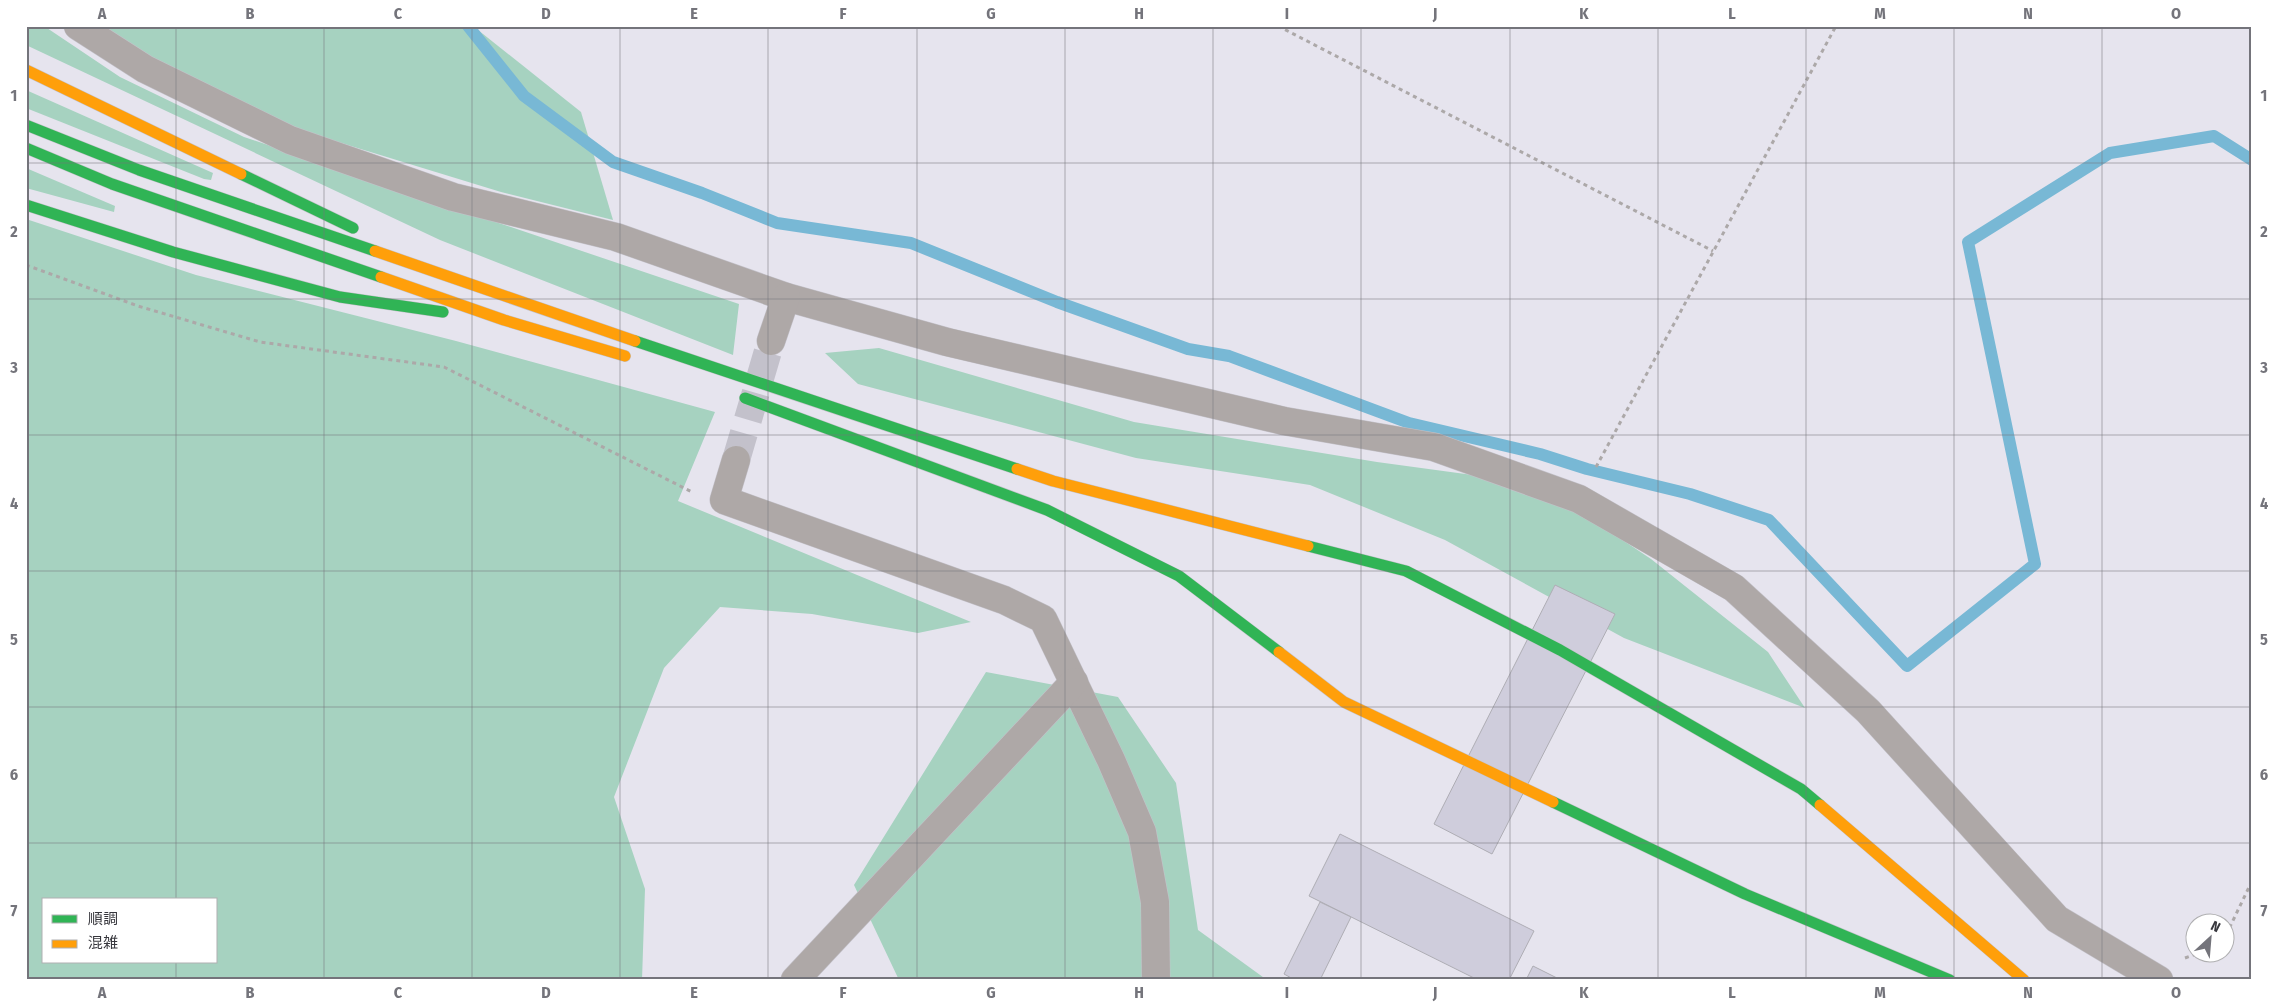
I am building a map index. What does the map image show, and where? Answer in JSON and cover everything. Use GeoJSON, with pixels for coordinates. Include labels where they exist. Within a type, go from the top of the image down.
{"type":"FeatureCollection","features":[{"type":"Feature","properties":{"kind":"highway"},"geometry":{"type":"LineString","coordinates":[[26,70],[453,277]]}},
{"type":"Feature","properties":{"kind":"highway"},"geometry":{"type":"LineString","coordinates":[[26,125],[139,170],[736,376],[1053,481],[1406,571],[1560,650],[1801,789],[2024,980]]}},
{"type":"Feature","properties":{"kind":"highway"},"geometry":{"type":"LineString","coordinates":[[26,148],[112,184],[504,320],[639,361]]}},
{"type":"Feature","properties":{"kind":"highway"},"geometry":{"type":"LineString","coordinates":[[26,205],[172,252],[340,298],[504,320]]}},
{"type":"Feature","properties":{"kind":"highway"},"geometry":{"type":"LineString","coordinates":[[730,392],[1047,510],[1179,576],[1344,702],[1745,894],[1950,980]]}},
{"type":"Feature","properties":{"kind":"street"},"geometry":{"type":"LineString","coordinates":[[78,26],[145,69],[290,140],[453,197],[616,237],[786,297],[946,342],[1275,419],[1434,447],[1579,499],[1734,588],[1868,711],[2057,919],[2159,980]]}},
{"type":"Feature","properties":{"kind":"street"},"geometry":{"type":"LineString","coordinates":[[771,341],[786,297]]}},
{"type":"Feature","properties":{"kind":"street"},"geometry":{"type":"LineString","coordinates":[[736,460],[724,500],[1004,600],[1043,619],[1111,760],[1142,832],[1156,902],[1156,980]]}},
{"type":"Feature","properties":{"kind":"street"},"geometry":{"type":"LineString","coordinates":[[795,980],[1074,682]]}},
{"type":"Feature","properties":{"kind":"path"},"geometry":{"type":"LineString","coordinates":[[1278,26],[1713,251]]}},
{"type":"Feature","properties":{"kind":"path"},"geometry":{"type":"LineString","coordinates":[[1579,499],[1836,26]]}},
{"type":"Feature","properties":{"kind":"path"},"geometry":{"type":"LineString","coordinates":[[26,265],[138,306],[260,342],[444,367],[686,490],[724,500]]}},
{"type":"Feature","properties":{"kind":"path"},"geometry":{"type":"LineString","coordinates":[[2236,914],[2252,881]]}},
{"type":"Feature","properties":{"kind":"green space"},"geometry":{"type":"Polygon","coordinates":[[[26,26],[44,26],[120,77],[244,137],[739,304],[733,355],[440,240],[26,45],[26,26]]]}},
{"type":"Feature","properties":{"kind":"green space"},"geometry":{"type":"Polygon","coordinates":[[[96,26],[473,26],[581,112],[613,220],[501,192],[279,124],[115,39],[96,26]]]}},
{"type":"Feature","properties":{"kind":"green space"},"geometry":{"type":"Polygon","coordinates":[[[26,90],[213,173],[211,180],[204,179],[26,108],[26,90]]]}},
{"type":"Feature","properties":{"kind":"green space"},"geometry":{"type":"Polygon","coordinates":[[[26,168],[115,206],[114,212],[26,188],[26,168]]]}},
{"type":"Feature","properties":{"kind":"green space"},"geometry":{"type":"Polygon","coordinates":[[[26,219],[196,275],[456,341],[715,412],[678,501],[971,622],[918,633],[812,614],[720,607],[664,668],[614,797],[645,889],[642,980],[26,980],[26,219]]]}},
{"type":"Feature","properties":{"kind":"green space"},"geometry":{"type":"Polygon","coordinates":[[[879,348],[1134,422],[1377,462],[1539,484],[1651,559],[1768,652],[1805,708],[1624,638],[1445,540],[1310,485],[1136,458],[858,384],[825,353],[879,348]]]}},
{"type":"Feature","properties":{"kind":"green space"},"geometry":{"type":"Polygon","coordinates":[[[986,672],[1118,697],[1176,783],[1198,930],[1267,980],[899,980],[854,885],[986,672]]]}},
{"type":"Feature","properties":{"kind":"building"},"geometry":{"type":"Polygon","coordinates":[[[1555,585],[1615,614],[1492,854],[1434,824],[1555,585]]]}},
{"type":"Feature","properties":{"kind":"building"},"geometry":{"type":"Polygon","coordinates":[[[1340,834],[1534,931],[1509,980],[1478,980],[1309,896],[1340,834]]]}},
{"type":"Feature","properties":{"kind":"building"},"geometry":{"type":"Polygon","coordinates":[[[1320,902],[1351,917],[1320,980],[1295,980],[1284,974],[1320,902]]]}},
{"type":"Feature","properties":{"kind":"building"},"geometry":{"type":"Polygon","coordinates":[[[1533,966],[1561,980],[1526,980],[1533,966]]]}},
{"type":"Feature","properties":{"kind":"waterway"},"geometry":{"type":"LineString","coordinates":[[468,26],[524,96],[613,162],[702,193],[777,223],[911,243],[1057,302],[1188,349],[1229,356],[1409,423],[1540,454],[1587,469],[1690,494],[1769,520],[1907,666],[2035,564],[1968,242],[2110,153],[2214,136],[2252,160]]}},
{"type":"Feature","properties":{"kind":"tunnel"},"geometry":{"type":"LineString","coordinates":[[736,460],[771,341]]}},
{"type":"Feature","properties":{"kind":"traffic: fast"},"geometry":{"type":"LineString","coordinates":[[26,125],[139,170],[375,251]]}},
{"type":"Feature","properties":{"kind":"traffic: fast"},"geometry":{"type":"LineString","coordinates":[[26,148],[112,184],[381,277]]}},
{"type":"Feature","properties":{"kind":"traffic: fast"},"geometry":{"type":"LineString","coordinates":[[241,174],[353,228]]}},
{"type":"Feature","properties":{"kind":"traffic: fast"},"geometry":{"type":"LineString","coordinates":[[26,205],[173,252],[340,297],[443,312]]}},
{"type":"Feature","properties":{"kind":"traffic: fast"},"geometry":{"type":"LineString","coordinates":[[635,341],[1017,469]]}},
{"type":"Feature","properties":{"kind":"traffic: fast"},"geometry":{"type":"LineString","coordinates":[[745,398],[1047,510],[1179,576],[1279,652]]}},
{"type":"Feature","properties":{"kind":"traffic: fast"},"geometry":{"type":"LineString","coordinates":[[1308,546],[1406,571],[1560,650],[1801,789],[1820,805]]}},
{"type":"Feature","properties":{"kind":"traffic: fast"},"geometry":{"type":"LineString","coordinates":[[1553,802],[1745,894],[1950,980]]}},
{"type":"Feature","properties":{"kind":"traffic: slow"},"geometry":{"type":"LineString","coordinates":[[26,70],[241,174]]}},
{"type":"Feature","properties":{"kind":"traffic: slow"},"geometry":{"type":"LineString","coordinates":[[375,251],[635,341]]}},
{"type":"Feature","properties":{"kind":"traffic: slow"},"geometry":{"type":"LineString","coordinates":[[381,277],[504,320],[625,356]]}},
{"type":"Feature","properties":{"kind":"traffic: slow"},"geometry":{"type":"LineString","coordinates":[[1017,469],[1053,481],[1308,546]]}},
{"type":"Feature","properties":{"kind":"traffic: slow"},"geometry":{"type":"LineString","coordinates":[[1279,652],[1344,702],[1553,802]]}},
{"type":"Feature","properties":{"kind":"traffic: slow"},"geometry":{"type":"LineString","coordinates":[[1820,805],[2024,980]]}}]}
